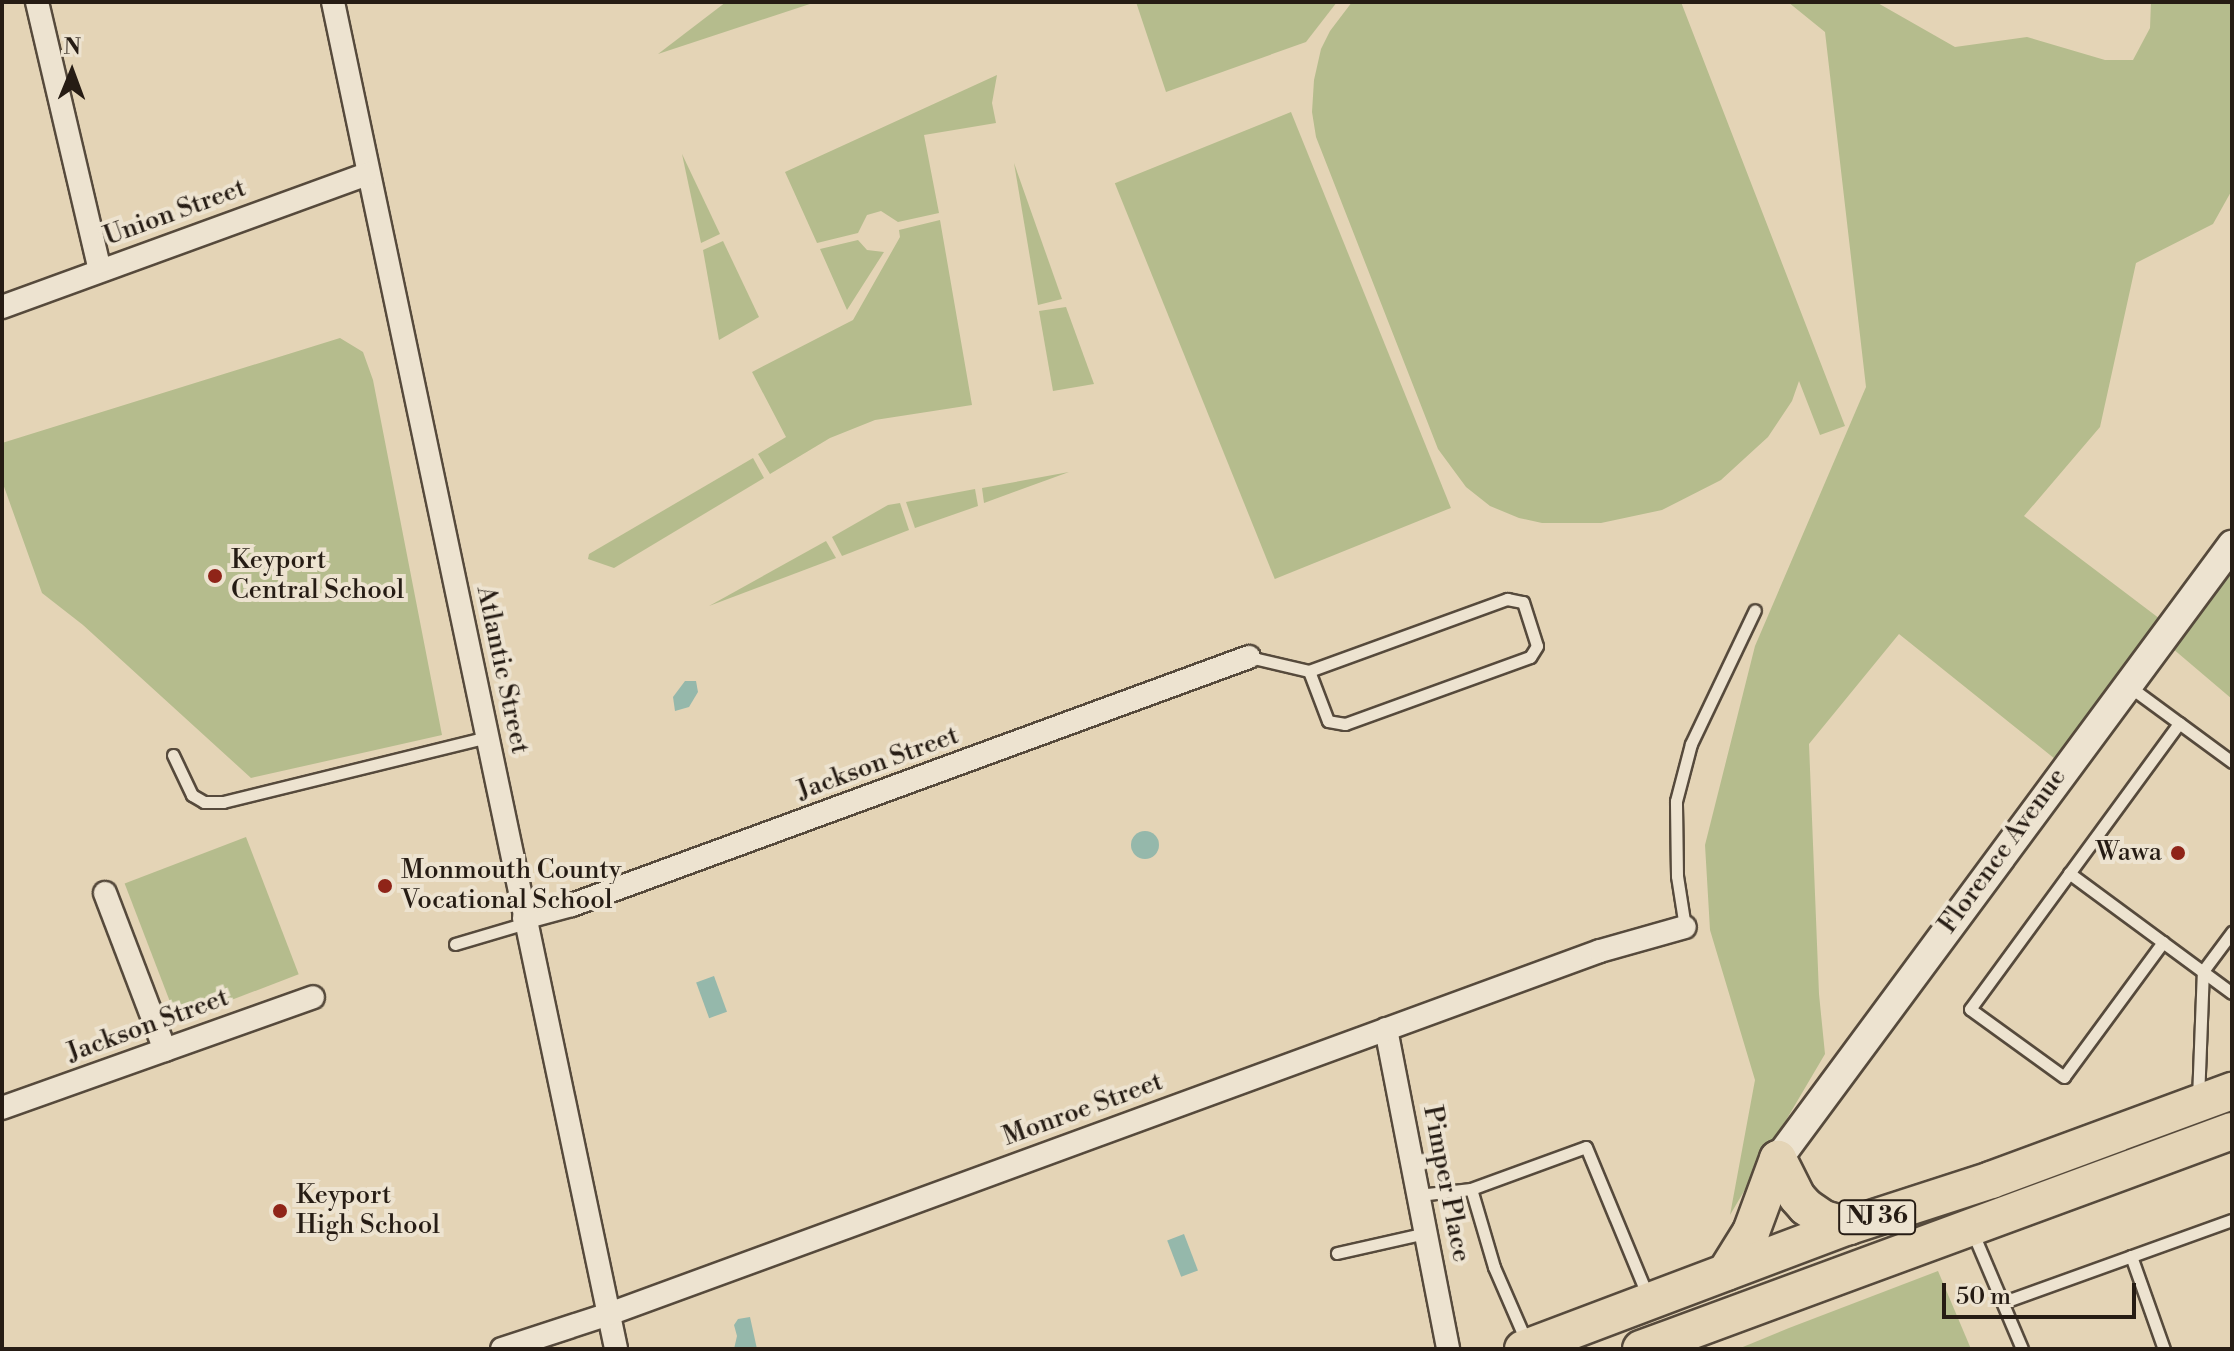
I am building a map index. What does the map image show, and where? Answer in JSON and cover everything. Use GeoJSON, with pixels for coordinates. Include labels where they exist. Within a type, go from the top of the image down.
{"type":"FeatureCollection","features":[{"type":"Feature","properties":{"kind":"highway","name":"NJ 36"},"geometry":{"type":"LineString","coordinates":[[1526,1348],[1849,1226],[1991,1180],[2232,1091]]}},
{"type":"Feature","properties":{"kind":"highway","name":"NJ 36"},"geometry":{"type":"LineString","coordinates":[[1642,1349],[2232,1131]]}},
{"type":"Feature","properties":{"kind":"highway"},"geometry":{"type":"LineString","coordinates":[[1778,1159],[1797,1197],[1806,1207],[1824,1219],[1849,1226]]}},
{"type":"Feature","properties":{"kind":"highway"},"geometry":{"type":"LineString","coordinates":[[1726,1272],[1751,1232],[1778,1159]]}},
{"type":"Feature","properties":{"kind":"street"},"geometry":{"type":"LineString","coordinates":[[37,2],[100,270]]}},
{"type":"Feature","properties":{"kind":"street","name":"Atlantic Street"},"geometry":{"type":"LineString","coordinates":[[333,2],[616,1349]]}},
{"type":"Feature","properties":{"kind":"street","name":"Union Street"},"geometry":{"type":"LineString","coordinates":[[2,307],[368,174]]}},
{"type":"Feature","properties":{"kind":"street","name":"Florence Avenue"},"geometry":{"type":"LineString","coordinates":[[1778,1159],[2126,684],[2232,545]]}},
{"type":"Feature","properties":{"kind":"street","name":"Jackson Street"},"geometry":{"type":"LineString","coordinates":[[525,920],[1249,657]]}},
{"type":"Feature","properties":{"kind":"street"},"geometry":{"type":"LineString","coordinates":[[105,893],[165,1050]]}},
{"type":"Feature","properties":{"kind":"street","name":"Monroe Street"},"geometry":{"type":"LineString","coordinates":[[502,1349],[609,1314],[1600,951],[1685,927]]}},
{"type":"Feature","properties":{"kind":"street","name":"Jackson Street"},"geometry":{"type":"LineString","coordinates":[[2,1108],[313,997]]}},
{"type":"Feature","properties":{"kind":"street","name":"Pimper Place"},"geometry":{"type":"LineString","coordinates":[[1386,1029],[1448,1349]]}},
{"type":"Feature","properties":{"kind":"lane"},"geometry":{"type":"LineString","coordinates":[[1249,657],[1309,671],[1507,599],[1523,602],[1537,646],[1530,657],[1345,724],[1328,721],[1309,671]]}},
{"type":"Feature","properties":{"kind":"lane"},"geometry":{"type":"LineString","coordinates":[[1685,927],[1677,876],[1676,801],[1691,744],[1755,610]]}},
{"type":"Feature","properties":{"kind":"lane"},"geometry":{"type":"LineString","coordinates":[[2126,684],[2232,762]]}},
{"type":"Feature","properties":{"kind":"lane"},"geometry":{"type":"LineString","coordinates":[[2163,942],[2064,1077],[1970,1009],[2179,723]]}},
{"type":"Feature","properties":{"kind":"lane"},"geometry":{"type":"LineString","coordinates":[[173,755],[192,795],[204,802],[223,802],[487,737]]}},
{"type":"Feature","properties":{"kind":"lane"},"geometry":{"type":"LineString","coordinates":[[2069,873],[2232,993]]}},
{"type":"Feature","properties":{"kind":"lane"},"geometry":{"type":"LineString","coordinates":[[455,944],[525,920]]}},
{"type":"Feature","properties":{"kind":"lane"},"geometry":{"type":"LineString","coordinates":[[2198,1104],[2203,971],[2232,932]]}},
{"type":"Feature","properties":{"kind":"lane"},"geometry":{"type":"LineString","coordinates":[[1419,1195],[1471,1189],[1586,1147],[1650,1301]]}},
{"type":"Feature","properties":{"kind":"lane"},"geometry":{"type":"LineString","coordinates":[[1471,1189],[1494,1267],[1526,1348]]}},
{"type":"Feature","properties":{"kind":"lane"},"geometry":{"type":"LineString","coordinates":[[2004,1302],[2232,1220]]}},
{"type":"Feature","properties":{"kind":"lane"},"geometry":{"type":"LineString","coordinates":[[1970,1227],[2022,1349]]}},
{"type":"Feature","properties":{"kind":"lane"},"geometry":{"type":"LineString","coordinates":[[1337,1253],[1426,1233]]}},
{"type":"Feature","properties":{"kind":"lane"},"geometry":{"type":"LineString","coordinates":[[2131,1256],[2164,1349]]}},
{"type":"Feature","properties":{"kind":"green space"},"geometry":{"type":"Polygon","coordinates":[[[726,2],[816,2],[658,54],[726,2]]]}},
{"type":"Feature","properties":{"kind":"green space"},"geometry":{"type":"Polygon","coordinates":[[[1136,2],[1337,2],[1306,42],[1166,92],[1136,2]]]}},
{"type":"Feature","properties":{"kind":"green space"},"geometry":{"type":"Polygon","coordinates":[[[1352,2],[1681,2],[1845,426],[1820,435],[1799,381],[1792,401],[1768,437],[1721,480],[1662,510],[1601,523],[1542,523],[1519,518],[1490,506],[1466,487],[1438,449],[1316,137],[1312,112],[1314,80],[1321,49],[1352,2]]]}},
{"type":"Feature","properties":{"kind":"green space"},"geometry":{"type":"Polygon","coordinates":[[[1788,2],[1876,2],[1955,47],[2027,37],[2105,60],[2133,60],[2150,28],[2151,2],[2232,2],[2232,190],[2213,224],[2136,263],[2100,427],[2024,516],[2168,625],[2232,543],[2232,699],[2172,648],[2060,763],[1899,634],[1809,744],[1819,994],[1825,1054],[1730,1215],[1755,1080],[1710,930],[1705,845],[1755,646],[1866,387],[1825,32],[1788,2]]]}},
{"type":"Feature","properties":{"kind":"green space"},"geometry":{"type":"Polygon","coordinates":[[[997,75],[992,103],[996,123],[924,135],[939,213],[898,222],[881,211],[867,215],[858,233],[817,243],[785,172],[997,75]]]}},
{"type":"Feature","properties":{"kind":"green space"},"geometry":{"type":"Polygon","coordinates":[[[1291,112],[1451,508],[1275,579],[1115,183],[1291,112]]]}},
{"type":"Feature","properties":{"kind":"green space"},"geometry":{"type":"Polygon","coordinates":[[[682,154],[720,234],[701,243],[682,154]]]}},
{"type":"Feature","properties":{"kind":"green space"},"geometry":{"type":"Polygon","coordinates":[[[1014,163],[1062,299],[1038,305],[1014,163]]]}},
{"type":"Feature","properties":{"kind":"green space"},"geometry":{"type":"Polygon","coordinates":[[[940,220],[972,405],[875,420],[830,438],[770,474],[758,454],[786,437],[752,372],[853,320],[900,237],[899,230],[940,220]]]}},
{"type":"Feature","properties":{"kind":"green space"},"geometry":{"type":"Polygon","coordinates":[[[858,240],[867,250],[884,252],[847,310],[820,249],[858,240]]]}},
{"type":"Feature","properties":{"kind":"green space"},"geometry":{"type":"Polygon","coordinates":[[[723,241],[759,317],[719,340],[703,250],[723,241]]]}},
{"type":"Feature","properties":{"kind":"green space"},"geometry":{"type":"Polygon","coordinates":[[[1066,307],[1094,384],[1053,391],[1039,311],[1066,307]]]}},
{"type":"Feature","properties":{"kind":"green space"},"geometry":{"type":"Polygon","coordinates":[[[340,338],[363,352],[373,380],[442,735],[251,778],[83,625],[42,593],[2,481],[2,443],[340,338]]]}},
{"type":"Feature","properties":{"kind":"green space"},"geometry":{"type":"Polygon","coordinates":[[[753,458],[764,478],[614,568],[588,559],[589,554],[753,458]]]}},
{"type":"Feature","properties":{"kind":"green space"},"geometry":{"type":"Polygon","coordinates":[[[1069,472],[984,503],[982,488],[1069,472]]]}},
{"type":"Feature","properties":{"kind":"green space"},"geometry":{"type":"Polygon","coordinates":[[[975,489],[978,506],[915,528],[906,502],[975,489]]]}},
{"type":"Feature","properties":{"kind":"green space"},"geometry":{"type":"Polygon","coordinates":[[[900,503],[909,530],[842,556],[832,537],[888,505],[900,503]]]}},
{"type":"Feature","properties":{"kind":"green space"},"geometry":{"type":"Polygon","coordinates":[[[826,541],[836,558],[709,606],[826,541]]]}},
{"type":"Feature","properties":{"kind":"green space"},"geometry":{"type":"Polygon","coordinates":[[[246,837],[299,974],[177,1021],[125,884],[246,837]]]}},
{"type":"Feature","properties":{"kind":"green space"},"geometry":{"type":"Polygon","coordinates":[[[1938,1271],[1971,1349],[1738,1349],[1789,1328],[1938,1271]]]}},
{"type":"Feature","properties":{"kind":"shaded area"},"geometry":{"type":"Polygon","coordinates":[[[685,681],[696,681],[698,692],[689,707],[675,711],[673,697],[685,681]]]}},
{"type":"Feature","properties":{"kind":"shaded area"},"geometry":{"type":"Polygon","coordinates":[[[1145,831],[1155,835],[1159,845],[1155,855],[1145,859],[1135,855],[1131,845],[1135,835],[1145,831]]]}},
{"type":"Feature","properties":{"kind":"shaded area"},"geometry":{"type":"Polygon","coordinates":[[[714,976],[727,1012],[709,1018],[696,982],[714,976]]]}},
{"type":"Feature","properties":{"kind":"shaded area"},"geometry":{"type":"Polygon","coordinates":[[[1184,1234],[1198,1270],[1181,1277],[1167,1240],[1184,1234]]]}},
{"type":"Feature","properties":{"kind":"shaded area"},"geometry":{"type":"Polygon","coordinates":[[[750,1317],[757,1349],[734,1349],[737,1336],[734,1325],[738,1319],[750,1317]]]}},
{"type":"Feature","properties":{"kind":"place","name":"Keyport Central School"},"geometry":{"type":"Point","coordinates":[215,576]}},
{"type":"Feature","properties":{"kind":"place","name":"Wawa"},"geometry":{"type":"Point","coordinates":[2178,853]}},
{"type":"Feature","properties":{"kind":"place","name":"Monmouth County Vocational School"},"geometry":{"type":"Point","coordinates":[385,886]}},
{"type":"Feature","properties":{"kind":"place","name":"Keyport High School"},"geometry":{"type":"Point","coordinates":[280,1211]}}]}
